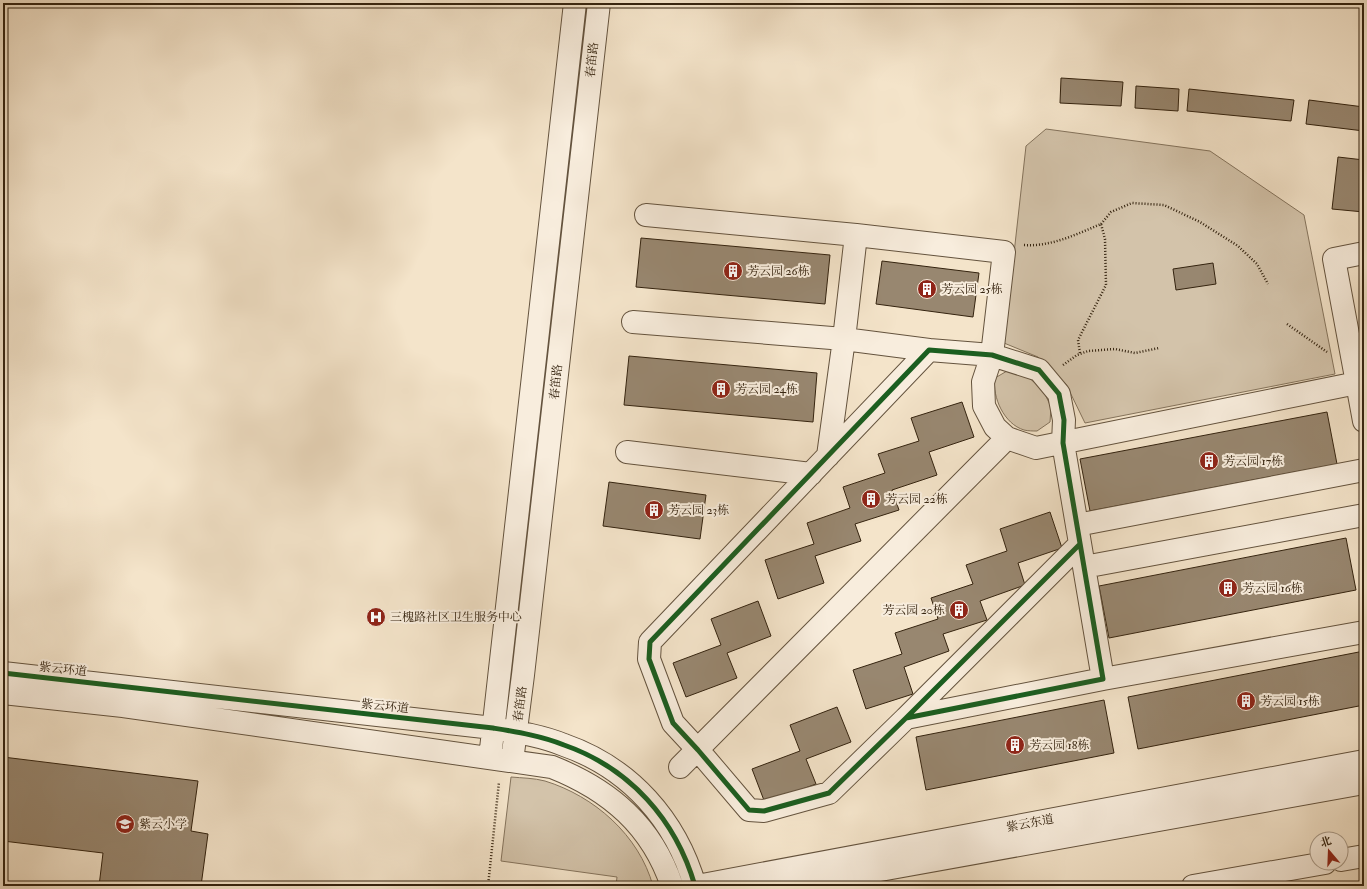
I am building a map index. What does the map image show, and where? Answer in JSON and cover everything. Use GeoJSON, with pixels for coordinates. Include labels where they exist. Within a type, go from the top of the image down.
{"type":"FeatureCollection","features":[{"type":"Feature","properties":{"kind":"street","name":"春笛路"},"geometry":{"type":"LineString","coordinates":[[501,759],[494,728],[575,3]]}},
{"type":"Feature","properties":{"kind":"street","name":"春笛路"},"geometry":{"type":"LineString","coordinates":[[501,759],[516,732],[599,3]]}},
{"type":"Feature","properties":{"kind":"street"},"geometry":{"type":"LineString","coordinates":[[646,215],[856,235],[1004,252],[992,355],[983,382],[984,406],[995,427],[1007,438],[1036,448],[1361,383]]}},
{"type":"Feature","properties":{"kind":"street"},"geometry":{"type":"LineString","coordinates":[[828,456],[856,235]]}},
{"type":"Feature","properties":{"kind":"street"},"geometry":{"type":"LineString","coordinates":[[1364,253],[1334,258],[1361,383],[1364,421]]}},
{"type":"Feature","properties":{"kind":"street"},"geometry":{"type":"LineString","coordinates":[[634,322],[844,339],[929,350],[992,355],[1039,370],[1059,394],[1064,420],[1063,443],[1103,679]]}},
{"type":"Feature","properties":{"kind":"street"},"geometry":{"type":"LineString","coordinates":[[929,350],[650,642],[649,659],[672,723],[698,750],[749,810],[764,811],[829,793],[906,718],[1078,535],[1364,470]]}},
{"type":"Feature","properties":{"kind":"street"},"geometry":{"type":"LineString","coordinates":[[680,767],[1007,438]]}},
{"type":"Feature","properties":{"kind":"street"},"geometry":{"type":"LineString","coordinates":[[627,452],[811,474]]}},
{"type":"Feature","properties":{"kind":"street"},"geometry":{"type":"LineString","coordinates":[[1084,567],[1364,515]]}},
{"type":"Feature","properties":{"kind":"street"},"geometry":{"type":"LineString","coordinates":[[906,718],[1103,679],[1364,632]]}},
{"type":"Feature","properties":{"kind":"street","name":"紫云环道"},"geometry":{"type":"LineString","coordinates":[[3,672],[494,728],[564,744],[607,765],[630,783],[657,809],[670,828],[686,858],[696,886]]}},
{"type":"Feature","properties":{"kind":"street"},"geometry":{"type":"LineString","coordinates":[[3,693],[122,706],[552,766],[595,787],[618,804],[637,823],[654,845],[672,886]]}},
{"type":"Feature","properties":{"kind":"street","name":"紫云东道"},"geometry":{"type":"LineString","coordinates":[[696,886],[1364,761]]}},
{"type":"Feature","properties":{"kind":"street","name":"紫云东道"},"geometry":{"type":"LineString","coordinates":[[791,886],[1364,783]]}},
{"type":"Feature","properties":{"kind":"street"},"geometry":{"type":"LineString","coordinates":[[1349,859],[1364,856]]}},
{"type":"Feature","properties":{"kind":"street"},"geometry":{"type":"LineString","coordinates":[[1193,886],[1309,866]]}},
{"type":"Feature","properties":{"kind":"street"},"geometry":{"type":"LineString","coordinates":[[721,886],[743,877]]}},
{"type":"Feature","properties":{"kind":"path"},"geometry":{"type":"LineString","coordinates":[[1021,245],[1034,246],[1055,242],[1101,224],[1111,212],[1132,203],[1164,205],[1200,222],[1238,246],[1257,264],[1268,284]]}},
{"type":"Feature","properties":{"kind":"path"},"geometry":{"type":"LineString","coordinates":[[1080,353],[1078,340],[1106,285],[1105,239],[1101,224]]}},
{"type":"Feature","properties":{"kind":"path"},"geometry":{"type":"LineString","coordinates":[[1287,324],[1331,354]]}},
{"type":"Feature","properties":{"kind":"path"},"geometry":{"type":"LineString","coordinates":[[1060,368],[1080,353],[1088,351],[1114,349],[1135,353],[1159,348]]}},
{"type":"Feature","properties":{"kind":"path"},"geometry":{"type":"LineString","coordinates":[[488,886],[501,759]]}},
{"type":"Feature","properties":{"kind":"shaded area"},"geometry":{"type":"Polygon","coordinates":[[[1046,129],[1210,151],[1304,215],[1335,374],[1085,423],[1066,384],[1038,357],[1004,343],[1026,146],[1046,129]]]}},
{"type":"Feature","properties":{"kind":"shaded area"},"geometry":{"type":"Polygon","coordinates":[[[1007,371],[1027,376],[1043,390],[1051,407],[1050,422],[1037,431],[1017,427],[1005,416],[1001,409],[995,393],[995,378],[1007,371]]]}},
{"type":"Feature","properties":{"kind":"shaded area"},"geometry":{"type":"Polygon","coordinates":[[[511,777],[545,781],[581,797],[597,807],[626,834],[646,867],[653,886],[616,886],[617,877],[501,861],[511,777]]]}},
{"type":"Feature","properties":{"kind":"building"},"geometry":{"type":"Polygon","coordinates":[[[1061,78],[1123,82],[1121,106],[1060,103],[1061,78]]]}},
{"type":"Feature","properties":{"kind":"building"},"geometry":{"type":"Polygon","coordinates":[[[1136,86],[1179,89],[1178,111],[1135,108],[1136,86]]]}},
{"type":"Feature","properties":{"kind":"building"},"geometry":{"type":"Polygon","coordinates":[[[1189,89],[1294,100],[1291,121],[1187,111],[1189,89]]]}},
{"type":"Feature","properties":{"kind":"building"},"geometry":{"type":"Polygon","coordinates":[[[1309,100],[1364,107],[1364,131],[1306,124],[1309,100]]]}},
{"type":"Feature","properties":{"kind":"building"},"geometry":{"type":"Polygon","coordinates":[[[1338,157],[1364,160],[1364,212],[1332,209],[1338,157]]]}},
{"type":"Feature","properties":{"kind":"building","name":"芳云园 26栋"},"geometry":{"type":"Polygon","coordinates":[[[641,238],[830,255],[825,304],[636,287],[641,238]]]}},
{"type":"Feature","properties":{"kind":"building","name":"芳云园 25栋"},"geometry":{"type":"Polygon","coordinates":[[[882,261],[979,273],[973,317],[876,304],[882,261]]]}},
{"type":"Feature","properties":{"kind":"building"},"geometry":{"type":"Polygon","coordinates":[[[1213,263],[1216,284],[1176,290],[1173,269],[1213,263]]]}},
{"type":"Feature","properties":{"kind":"building","name":"芳云园 24栋"},"geometry":{"type":"Polygon","coordinates":[[[629,356],[817,373],[813,422],[624,405],[629,356]]]}},
{"type":"Feature","properties":{"kind":"building","name":"芳云园 22栋"},"geometry":{"type":"Polygon","coordinates":[[[962,402],[974,437],[929,452],[937,475],[892,490],[899,510],[855,524],[861,541],[815,556],[824,583],[778,599],[765,560],[814,544],[807,523],[850,508],[843,487],[885,473],[878,454],[919,441],[911,418],[962,402]]]}},
{"type":"Feature","properties":{"kind":"building","name":"芳云园 17栋"},"geometry":{"type":"Polygon","coordinates":[[[1327,412],[1337,464],[1090,511],[1080,459],[1327,412]]]}},
{"type":"Feature","properties":{"kind":"building","name":"芳云园 23栋"},"geometry":{"type":"Polygon","coordinates":[[[609,482],[706,495],[700,539],[603,526],[609,482]]]}},
{"type":"Feature","properties":{"kind":"building","name":"芳云园 20栋"},"geometry":{"type":"Polygon","coordinates":[[[1050,512],[1062,548],[1018,563],[1025,585],[980,601],[987,620],[943,634],[949,651],[904,667],[913,694],[866,709],[853,670],[902,654],[895,633],[938,619],[931,598],[973,584],[966,565],[1007,551],[1000,529],[1050,512]]]}},
{"type":"Feature","properties":{"kind":"building","name":"芳云园 16栋"},"geometry":{"type":"Polygon","coordinates":[[[1346,538],[1356,590],[1109,638],[1099,586],[1346,538]]]}},
{"type":"Feature","properties":{"kind":"building"},"geometry":{"type":"Polygon","coordinates":[[[758,601],[771,636],[727,653],[737,678],[686,697],[673,663],[721,645],[711,619],[758,601]]]}},
{"type":"Feature","properties":{"kind":"building","name":"芳云园 15栋"},"geometry":{"type":"Polygon","coordinates":[[[1364,651],[1364,705],[1138,749],[1128,697],[1364,651]]]}},
{"type":"Feature","properties":{"kind":"building","name":"芳云园 18栋"},"geometry":{"type":"Polygon","coordinates":[[[1104,700],[1114,753],[926,790],[916,737],[1104,700]]]}},
{"type":"Feature","properties":{"kind":"building"},"geometry":{"type":"Polygon","coordinates":[[[837,707],[851,742],[806,759],[816,784],[765,803],[752,769],[800,751],[790,725],[837,707]]]}},
{"type":"Feature","properties":{"kind":"building"},"geometry":{"type":"Polygon","coordinates":[[[3,757],[198,781],[191,831],[208,834],[201,886],[99,886],[103,853],[3,841],[3,757]]]}},
{"type":"Feature","properties":{"kind":"cycle path"},"geometry":{"type":"LineString","coordinates":[[906,718],[829,793],[764,811],[749,810],[673,723],[649,659],[650,642],[929,350],[992,355],[1039,370],[1059,394],[1064,420],[1063,443],[1103,679],[906,718],[1080,544]]}},
{"type":"Feature","properties":{"kind":"cycle path"},"geometry":{"type":"LineString","coordinates":[[3,673],[493,728],[547,739],[588,755],[610,767],[647,799],[663,818],[676,839],[687,862],[695,886]]}},
{"type":"Feature","properties":{"kind":"place","name":"芳云园 26栋"},"geometry":{"type":"Point","coordinates":[733,271]}},
{"type":"Feature","properties":{"kind":"place","name":"芳云园 25栋"},"geometry":{"type":"Point","coordinates":[927,289]}},
{"type":"Feature","properties":{"kind":"place","name":"芳云园 24栋"},"geometry":{"type":"Point","coordinates":[721,389]}},
{"type":"Feature","properties":{"kind":"place","name":"芳云园 17栋"},"geometry":{"type":"Point","coordinates":[1209,461]}},
{"type":"Feature","properties":{"kind":"place","name":"芳云园 22栋"},"geometry":{"type":"Point","coordinates":[871,499]}},
{"type":"Feature","properties":{"kind":"place","name":"芳云园 23栋"},"geometry":{"type":"Point","coordinates":[654,510]}},
{"type":"Feature","properties":{"kind":"place","name":"芳云园 16栋"},"geometry":{"type":"Point","coordinates":[1228,588]}},
{"type":"Feature","properties":{"kind":"place","name":"芳云园 20栋"},"geometry":{"type":"Point","coordinates":[959,610]}},
{"type":"Feature","properties":{"kind":"place","name":"三槐路社区卫生服务中心"},"geometry":{"type":"Point","coordinates":[376,617]}},
{"type":"Feature","properties":{"kind":"place","name":"芳云园 15栋"},"geometry":{"type":"Point","coordinates":[1246,701]}},
{"type":"Feature","properties":{"kind":"place","name":"芳云园 18栋"},"geometry":{"type":"Point","coordinates":[1015,745]}},
{"type":"Feature","properties":{"kind":"place","name":"紫云小学"},"geometry":{"type":"Point","coordinates":[125,824]}}]}
